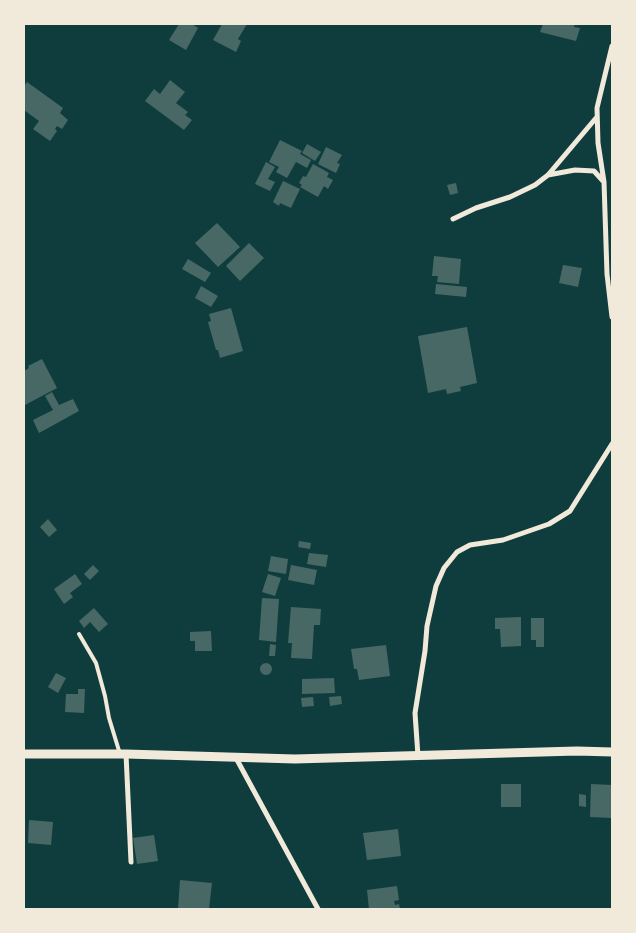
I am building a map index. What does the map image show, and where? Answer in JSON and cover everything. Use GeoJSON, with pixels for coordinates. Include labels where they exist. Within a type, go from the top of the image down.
{"type":"FeatureCollection","features":[{"type":"Feature","properties":{"kind":"street"},"geometry":{"type":"LineString","coordinates":[[612,46],[596,118],[604,182],[607,274],[612,317]]}},
{"type":"Feature","properties":{"kind":"street"},"geometry":{"type":"LineString","coordinates":[[453,219],[476,208],[496,203],[526,191],[548,175],[596,118]]}},
{"type":"Feature","properties":{"kind":"street"},"geometry":{"type":"LineString","coordinates":[[548,175],[574,170],[594,171],[604,182]]}},
{"type":"Feature","properties":{"kind":"street"},"geometry":{"type":"LineString","coordinates":[[418,756],[415,713],[425,651],[426,626],[436,586],[444,568],[456,552],[470,545],[503,540],[549,524],[570,511],[611,452],[612,444]]}},
{"type":"Feature","properties":{"kind":"street"},"geometry":{"type":"LineString","coordinates":[[24,754],[123,754],[295,760],[577,751],[612,752]]}},
{"type":"Feature","properties":{"kind":"street"},"geometry":{"type":"LineString","coordinates":[[123,754],[131,862]]}},
{"type":"Feature","properties":{"kind":"street"},"geometry":{"type":"LineString","coordinates":[[236,757],[318,909]]}},
{"type":"Feature","properties":{"kind":"lane"},"geometry":{"type":"LineString","coordinates":[[79,634],[96,663],[106,696],[109,718],[123,754]]}},
{"type":"Feature","properties":{"kind":"building"},"geometry":{"type":"Polygon","coordinates":[[[179,24],[192,24],[198,28],[186,50],[169,40],[179,24]]]}},
{"type":"Feature","properties":{"kind":"building"},"geometry":{"type":"Polygon","coordinates":[[[222,24],[247,24],[238,39],[241,41],[236,52],[213,40],[222,24]]]}},
{"type":"Feature","properties":{"kind":"building"},"geometry":{"type":"Polygon","coordinates":[[[543,24],[575,24],[574,27],[580,28],[576,41],[540,32],[543,24]]]}},
{"type":"Feature","properties":{"kind":"building"},"geometry":{"type":"Polygon","coordinates":[[[170,80],[185,92],[176,103],[188,112],[185,115],[192,120],[184,130],[145,101],[154,89],[160,94],[170,80]]]}},
{"type":"Feature","properties":{"kind":"building"},"geometry":{"type":"Polygon","coordinates":[[[27,82],[63,108],[60,113],[68,120],[62,129],[57,126],[55,129],[57,131],[50,141],[33,129],[39,121],[24,110],[24,86],[27,82]]]}},
{"type":"Feature","properties":{"kind":"building"},"geometry":{"type":"Polygon","coordinates":[[[280,140],[302,151],[300,154],[311,160],[307,168],[296,162],[287,178],[276,172],[279,167],[269,162],[280,140]]]}},
{"type":"Feature","properties":{"kind":"building"},"geometry":{"type":"Polygon","coordinates":[[[307,144],[321,152],[315,161],[302,153],[307,144]]]}},
{"type":"Feature","properties":{"kind":"building"},"geometry":{"type":"Polygon","coordinates":[[[326,147],[342,155],[337,163],[340,164],[336,173],[318,164],[326,147]]]}},
{"type":"Feature","properties":{"kind":"building"},"geometry":{"type":"Polygon","coordinates":[[[266,162],[275,167],[268,179],[275,182],[270,191],[255,184],[266,162]]]}},
{"type":"Feature","properties":{"kind":"building"},"geometry":{"type":"Polygon","coordinates":[[[313,164],[329,173],[327,177],[333,180],[328,189],[324,186],[318,197],[300,187],[302,185],[299,183],[303,176],[306,177],[313,164]]]}},
{"type":"Feature","properties":{"kind":"building"},"geometry":{"type":"Polygon","coordinates":[[[283,181],[300,189],[291,208],[280,203],[279,206],[273,202],[283,181]]]}},
{"type":"Feature","properties":{"kind":"building"},"geometry":{"type":"Polygon","coordinates":[[[456,183],[458,193],[450,195],[447,185],[456,183]]]}},
{"type":"Feature","properties":{"kind":"building"},"geometry":{"type":"Polygon","coordinates":[[[217,223],[240,247],[218,267],[195,243],[217,223]]]}},
{"type":"Feature","properties":{"kind":"building"},"geometry":{"type":"Polygon","coordinates":[[[249,243],[264,258],[240,281],[226,266],[249,243]]]}},
{"type":"Feature","properties":{"kind":"building"},"geometry":{"type":"Polygon","coordinates":[[[434,256],[461,259],[459,284],[437,282],[438,276],[432,276],[434,256]]]}},
{"type":"Feature","properties":{"kind":"building"},"geometry":{"type":"Polygon","coordinates":[[[188,259],[211,273],[205,282],[182,269],[188,259]]]}},
{"type":"Feature","properties":{"kind":"building"},"geometry":{"type":"Polygon","coordinates":[[[563,265],[582,268],[578,287],[559,283],[563,265]]]}},
{"type":"Feature","properties":{"kind":"building"},"geometry":{"type":"Polygon","coordinates":[[[436,284],[467,287],[466,297],[435,294],[436,284]]]}},
{"type":"Feature","properties":{"kind":"building"},"geometry":{"type":"Polygon","coordinates":[[[201,286],[218,296],[211,307],[195,298],[201,286]]]}},
{"type":"Feature","properties":{"kind":"building"},"geometry":{"type":"Polygon","coordinates":[[[231,308],[243,351],[220,358],[208,322],[211,321],[209,314],[231,308]]]}},
{"type":"Feature","properties":{"kind":"building"},"geometry":{"type":"Polygon","coordinates":[[[467,327],[477,383],[460,387],[461,391],[447,394],[446,389],[428,393],[418,336],[467,327]]]}},
{"type":"Feature","properties":{"kind":"building"},"geometry":{"type":"Polygon","coordinates":[[[42,359],[57,388],[25,405],[24,371],[29,368],[28,366],[42,359]]]}},
{"type":"Feature","properties":{"kind":"building"},"geometry":{"type":"Polygon","coordinates":[[[52,392],[59,405],[73,399],[79,411],[39,433],[33,420],[53,410],[45,396],[52,392]]]}},
{"type":"Feature","properties":{"kind":"building"},"geometry":{"type":"Polygon","coordinates":[[[48,519],[57,530],[49,537],[40,527],[48,519]]]}},
{"type":"Feature","properties":{"kind":"building"},"geometry":{"type":"Polygon","coordinates":[[[299,541],[311,543],[310,549],[298,547],[299,541]]]}},
{"type":"Feature","properties":{"kind":"building"},"geometry":{"type":"Polygon","coordinates":[[[309,553],[328,555],[326,567],[307,564],[309,553]]]}},
{"type":"Feature","properties":{"kind":"building"},"geometry":{"type":"Polygon","coordinates":[[[271,556],[288,559],[286,574],[268,571],[271,556]]]}},
{"type":"Feature","properties":{"kind":"building"},"geometry":{"type":"Polygon","coordinates":[[[93,565],[99,571],[90,580],[84,574],[93,565]]]}},
{"type":"Feature","properties":{"kind":"building"},"geometry":{"type":"Polygon","coordinates":[[[291,565],[317,570],[314,585],[288,580],[291,565]]]}},
{"type":"Feature","properties":{"kind":"building"},"geometry":{"type":"Polygon","coordinates":[[[75,574],[82,584],[70,593],[73,597],[64,604],[54,589],[75,574]]]}},
{"type":"Feature","properties":{"kind":"building"},"geometry":{"type":"Polygon","coordinates":[[[268,574],[281,578],[275,596],[262,592],[268,574]]]}},
{"type":"Feature","properties":{"kind":"building"},"geometry":{"type":"Polygon","coordinates":[[[262,598],[279,599],[276,642],[259,640],[262,598]]]}},
{"type":"Feature","properties":{"kind":"building"},"geometry":{"type":"Polygon","coordinates":[[[291,607],[321,609],[320,625],[314,625],[312,659],[291,658],[292,643],[288,643],[291,607]]]}},
{"type":"Feature","properties":{"kind":"building"},"geometry":{"type":"Polygon","coordinates":[[[94,608],[108,624],[99,632],[90,622],[84,628],[79,621],[94,608]]]}},
{"type":"Feature","properties":{"kind":"building"},"geometry":{"type":"Polygon","coordinates":[[[521,617],[521,646],[501,647],[500,629],[495,629],[495,618],[521,617]]]}},
{"type":"Feature","properties":{"kind":"building"},"geometry":{"type":"Polygon","coordinates":[[[531,618],[544,618],[544,647],[536,647],[536,640],[531,640],[531,618]]]}},
{"type":"Feature","properties":{"kind":"building"},"geometry":{"type":"Polygon","coordinates":[[[211,631],[212,651],[195,651],[195,641],[190,641],[190,632],[211,631]]]}},
{"type":"Feature","properties":{"kind":"building"},"geometry":{"type":"Polygon","coordinates":[[[270,644],[276,645],[275,656],[269,656],[270,644]]]}},
{"type":"Feature","properties":{"kind":"building"},"geometry":{"type":"Polygon","coordinates":[[[386,645],[390,676],[359,680],[357,669],[354,669],[351,649],[386,645]]]}},
{"type":"Feature","properties":{"kind":"building"},"geometry":{"type":"Polygon","coordinates":[[[264,663],[268,663],[272,669],[268,675],[264,675],[260,671],[260,667],[264,663]]]}},
{"type":"Feature","properties":{"kind":"building"},"geometry":{"type":"Polygon","coordinates":[[[56,673],[66,678],[58,693],[48,687],[56,673]]]}},
{"type":"Feature","properties":{"kind":"building"},"geometry":{"type":"Polygon","coordinates":[[[334,678],[335,693],[302,694],[302,679],[334,678]]]}},
{"type":"Feature","properties":{"kind":"building"},"geometry":{"type":"Polygon","coordinates":[[[78,689],[85,689],[84,713],[65,712],[66,694],[78,694],[78,689]]]}},
{"type":"Feature","properties":{"kind":"building"},"geometry":{"type":"Polygon","coordinates":[[[341,696],[342,704],[330,706],[329,697],[341,696]]]}},
{"type":"Feature","properties":{"kind":"building"},"geometry":{"type":"Polygon","coordinates":[[[313,697],[314,706],[302,707],[301,698],[313,697]]]}},
{"type":"Feature","properties":{"kind":"building"},"geometry":{"type":"Polygon","coordinates":[[[501,784],[521,784],[521,807],[501,807],[501,784]]]}},
{"type":"Feature","properties":{"kind":"building"},"geometry":{"type":"Polygon","coordinates":[[[591,784],[612,785],[612,818],[590,817],[591,784]]]}},
{"type":"Feature","properties":{"kind":"building"},"geometry":{"type":"Polygon","coordinates":[[[579,794],[586,795],[586,807],[579,806],[579,794]]]}},
{"type":"Feature","properties":{"kind":"building"},"geometry":{"type":"Polygon","coordinates":[[[29,820],[53,822],[51,845],[28,843],[29,820]]]}},
{"type":"Feature","properties":{"kind":"building"},"geometry":{"type":"Polygon","coordinates":[[[398,829],[401,856],[367,860],[363,833],[398,829]]]}},
{"type":"Feature","properties":{"kind":"building"},"geometry":{"type":"Polygon","coordinates":[[[154,835],[158,861],[137,864],[133,838],[154,835]]]}},
{"type":"Feature","properties":{"kind":"building"},"geometry":{"type":"Polygon","coordinates":[[[180,880],[212,883],[209,909],[178,909],[180,880]]]}},
{"type":"Feature","properties":{"kind":"building"},"geometry":{"type":"Polygon","coordinates":[[[397,886],[399,900],[394,901],[395,905],[399,904],[400,909],[369,909],[367,890],[397,886]]]}}]}
